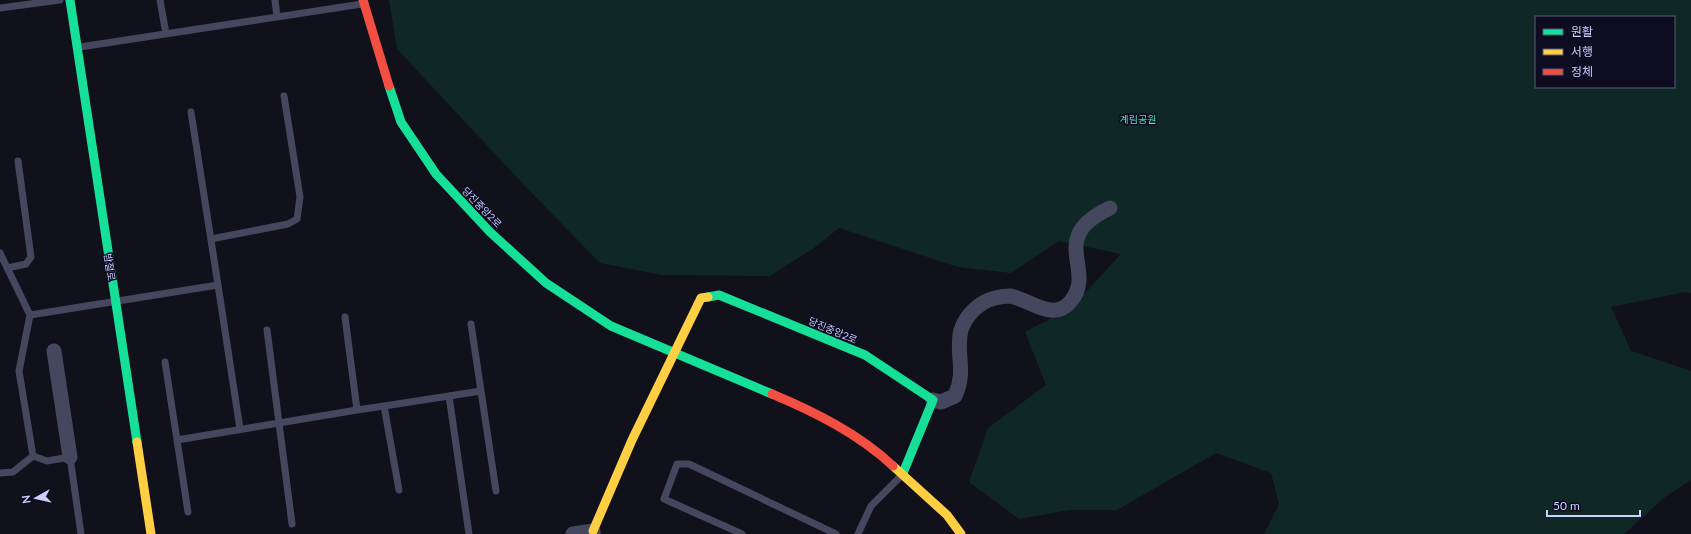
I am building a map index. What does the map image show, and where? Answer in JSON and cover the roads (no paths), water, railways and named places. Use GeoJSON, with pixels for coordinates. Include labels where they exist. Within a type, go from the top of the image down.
{"type":"FeatureCollection","features":[{"type":"Feature","properties":{"kind":"street","name":"밤절로"},"geometry":{"type":"LineString","coordinates":[[70,0],[150,534]]}},
{"type":"Feature","properties":{"kind":"street","name":"당진중앙2로"},"geometry":{"type":"LineString","coordinates":[[363,2],[401,122],[436,174],[490,232],[546,283],[611,326],[809,409],[876,450],[903,473],[948,516],[961,534]]}},
{"type":"Feature","properties":{"kind":"street"},"geometry":{"type":"LineString","coordinates":[[903,473],[932,400],[941,402],[955,396],[960,384],[961,330],[974,309],[982,303],[994,298],[1009,296],[1035,307],[1058,310],[1070,303],[1077,293],[1080,281],[1075,255],[1079,234],[1085,222],[1095,215],[1110,208]]}},
{"type":"Feature","properties":{"kind":"street","name":"당진중앙2로"},"geometry":{"type":"LineString","coordinates":[[675,354],[701,298],[719,295],[865,355],[932,400]]}},
{"type":"Feature","properties":{"kind":"street"},"geometry":{"type":"LineString","coordinates":[[54,351],[70,457]]}},
{"type":"Feature","properties":{"kind":"street"},"geometry":{"type":"LineString","coordinates":[[573,534],[593,533],[632,440],[675,354]]}},
{"type":"Feature","properties":{"kind":"lane"},"geometry":{"type":"LineString","coordinates":[[0,8],[60,0]]}},
{"type":"Feature","properties":{"kind":"lane"},"geometry":{"type":"LineString","coordinates":[[160,0],[166,34]]}},
{"type":"Feature","properties":{"kind":"lane"},"geometry":{"type":"LineString","coordinates":[[275,0],[277,17]]}},
{"type":"Feature","properties":{"kind":"lane"},"geometry":{"type":"LineString","coordinates":[[77,47],[277,17],[363,2]]}},
{"type":"Feature","properties":{"kind":"lane"},"geometry":{"type":"LineString","coordinates":[[211,239],[288,224],[297,219],[300,197],[284,96]]}},
{"type":"Feature","properties":{"kind":"lane"},"geometry":{"type":"LineString","coordinates":[[191,112],[240,429]]}},
{"type":"Feature","properties":{"kind":"lane"},"geometry":{"type":"LineString","coordinates":[[7,268],[26,264],[31,257],[18,161]]}},
{"type":"Feature","properties":{"kind":"lane"},"geometry":{"type":"LineString","coordinates":[[0,253],[30,315],[19,371],[33,456]]}},
{"type":"Feature","properties":{"kind":"lane"},"geometry":{"type":"LineString","coordinates":[[30,315],[218,285]]}},
{"type":"Feature","properties":{"kind":"lane"},"geometry":{"type":"LineString","coordinates":[[345,317],[357,410]]}},
{"type":"Feature","properties":{"kind":"lane"},"geometry":{"type":"LineString","coordinates":[[471,324],[496,490]]}},
{"type":"Feature","properties":{"kind":"lane"},"geometry":{"type":"LineString","coordinates":[[267,330],[292,524]]}},
{"type":"Feature","properties":{"kind":"lane"},"geometry":{"type":"LineString","coordinates":[[165,362],[188,512]]}},
{"type":"Feature","properties":{"kind":"lane"},"geometry":{"type":"LineString","coordinates":[[177,440],[481,391]]}},
{"type":"Feature","properties":{"kind":"lane"},"geometry":{"type":"LineString","coordinates":[[449,396],[469,534]]}},
{"type":"Feature","properties":{"kind":"lane"},"geometry":{"type":"LineString","coordinates":[[384,406],[399,490]]}},
{"type":"Feature","properties":{"kind":"lane"},"geometry":{"type":"LineString","coordinates":[[33,456],[47,461],[70,457],[81,534]]}},
{"type":"Feature","properties":{"kind":"lane"},"geometry":{"type":"LineString","coordinates":[[0,474],[13,472],[33,456]]}},
{"type":"Feature","properties":{"kind":"lane"},"geometry":{"type":"LineString","coordinates":[[742,534],[664,499],[677,464],[689,464],[836,534]]}},
{"type":"Feature","properties":{"kind":"lane"},"geometry":{"type":"LineString","coordinates":[[858,534],[871,506],[903,473]]}},
{"type":"Feature","properties":{"kind":"park label","name":"계림공원"},"geometry":{"type":"Point","coordinates":[1138,119]}}]}
